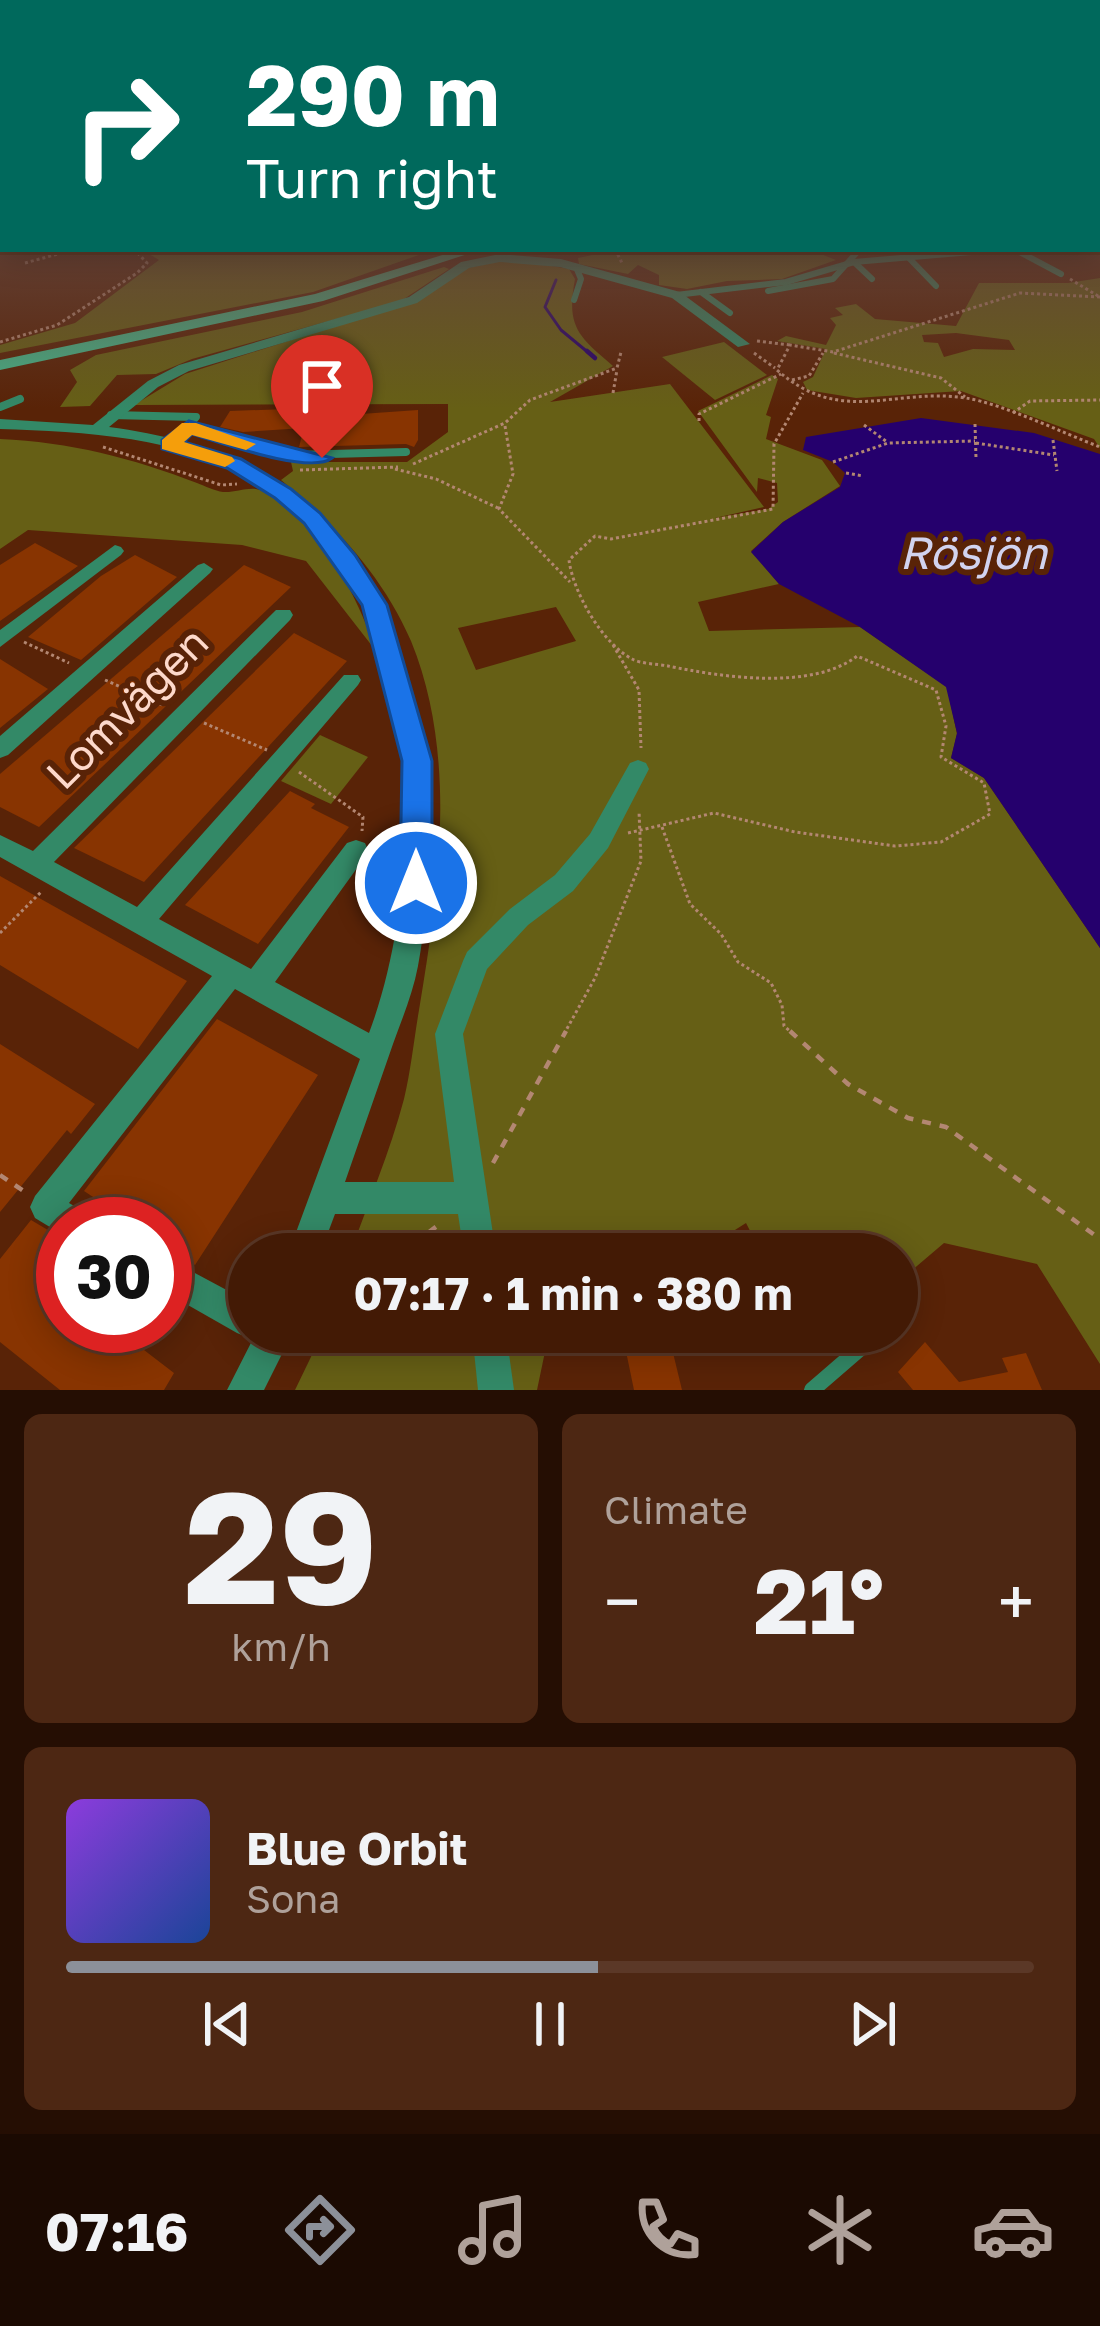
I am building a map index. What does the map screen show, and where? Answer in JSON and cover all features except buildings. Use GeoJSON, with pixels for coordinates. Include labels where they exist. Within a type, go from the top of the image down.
{"type":"FeatureCollection","features":[{"type":"Feature","properties":{"kind":"main road"},"geometry":{"type":"LineString","coordinates":[[0,365],[318,298],[380,279]]}},
{"type":"Feature","properties":{"kind":"street"},"geometry":{"type":"LineString","coordinates":[[102,430],[153,384],[184,368],[413,300],[444,279]]}},
{"type":"Feature","properties":{"kind":"street"},"geometry":{"type":"LineString","coordinates":[[618,279],[676,295],[738,340]]}},
{"type":"Feature","properties":{"kind":"street"},"geometry":{"type":"LineString","coordinates":[[0,424],[102,430],[234,464],[312,518],[347,560],[374,605],[417,761],[416,883],[404,970],[312,1233]]}},
{"type":"Feature","properties":{"kind":"street"},"geometry":{"type":"LineString","coordinates":[[4,637],[115,551]]}},
{"type":"Feature","properties":{"kind":"street","name":"Lomvägen"},"geometry":{"type":"LineString","coordinates":[[0,749],[204,569]]}},
{"type":"Feature","properties":{"kind":"street","name":"Lomvägen"},"geometry":{"type":"LineString","coordinates":[[47,870],[184,715],[283,615]]}},
{"type":"Feature","properties":{"kind":"street"},"geometry":{"type":"LineString","coordinates":[[141,922],[351,680]]}},
{"type":"Feature","properties":{"kind":"street"},"geometry":{"type":"LineString","coordinates":[[477,1233],[448,1034],[476,961],[519,917],[564,884],[598,841],[638,770]]}},
{"type":"Feature","properties":{"kind":"street"},"geometry":{"type":"LineString","coordinates":[[0,845],[376,1052]]}},
{"type":"Feature","properties":{"kind":"street"},"geometry":{"type":"LineString","coordinates":[[56,1197],[356,850]]}},
{"type":"Feature","properties":{"kind":"street"},"geometry":{"type":"LineString","coordinates":[[325,1198],[473,1198]]}},
{"type":"Feature","properties":{"kind":"street"},"geometry":{"type":"LineString","coordinates":[[192,1289],[228,1309]]}},
{"type":"Feature","properties":{"kind":"street"},"geometry":{"type":"LineString","coordinates":[[245,1390],[259,1353]]}},
{"type":"Feature","properties":{"kind":"street"},"geometry":{"type":"LineString","coordinates":[[492,1353],[496,1390]]}},
{"type":"Feature","properties":{"kind":"lane"},"geometry":{"type":"LineString","coordinates":[[574,300],[581,279]]}},
{"type":"Feature","properties":{"kind":"lane"},"geometry":{"type":"LineString","coordinates":[[676,295],[712,291],[736,295],[801,279]]}},
{"type":"Feature","properties":{"kind":"lane"},"geometry":{"type":"LineString","coordinates":[[772,288],[822,286],[832,279]]}},
{"type":"Feature","properties":{"kind":"lane"},"geometry":{"type":"LineString","coordinates":[[930,279],[937,286]]}},
{"type":"Feature","properties":{"kind":"lane"},"geometry":{"type":"LineString","coordinates":[[701,292],[730,314]]}},
{"type":"Feature","properties":{"kind":"lane"},"geometry":{"type":"LineString","coordinates":[[0,407],[20,399]]}},
{"type":"Feature","properties":{"kind":"lane"},"geometry":{"type":"LineString","coordinates":[[102,430],[196,417],[170,444]]}},
{"type":"Feature","properties":{"kind":"lane"},"geometry":{"type":"LineString","coordinates":[[189,427],[293,455],[356,457],[406,452]]}},
{"type":"Feature","properties":{"kind":"lane"},"geometry":{"type":"LineString","coordinates":[[812,1390],[856,1353]]}},
{"type":"Feature","properties":{"kind":"path"},"geometry":{"type":"LineString","coordinates":[[0,342],[57,325],[128,279]]}},
{"type":"Feature","properties":{"kind":"path"},"geometry":{"type":"LineString","coordinates":[[1069,279],[1100,297]]}},
{"type":"Feature","properties":{"kind":"path"},"geometry":{"type":"LineString","coordinates":[[833,352],[1020,293],[1100,297]]}},
{"type":"Feature","properties":{"kind":"path"},"geometry":{"type":"LineString","coordinates":[[738,340],[900,365],[941,379],[967,398],[1100,447]]}},
{"type":"Feature","properties":{"kind":"path"},"geometry":{"type":"LineString","coordinates":[[738,340],[793,380],[803,393],[840,402],[967,398]]}},
{"type":"Feature","properties":{"kind":"path"},"geometry":{"type":"LineString","coordinates":[[699,421],[698,414],[780,371],[790,346]]}},
{"type":"Feature","properties":{"kind":"path"},"geometry":{"type":"LineString","coordinates":[[793,380],[809,376],[824,351]]}},
{"type":"Feature","properties":{"kind":"path"},"geometry":{"type":"LineString","coordinates":[[613,393],[621,352]]}},
{"type":"Feature","properties":{"kind":"path"},"geometry":{"type":"LineString","coordinates":[[393,469],[424,461],[448,445],[505,423],[530,400],[617,368]]}},
{"type":"Feature","properties":{"kind":"path"},"geometry":{"type":"LineString","coordinates":[[572,584],[569,560],[595,536],[611,539],[773,509],[774,444],[803,393]]}},
{"type":"Feature","properties":{"kind":"path"},"geometry":{"type":"LineString","coordinates":[[1012,415],[1030,401],[1100,400]]}},
{"type":"Feature","properties":{"kind":"path"},"geometry":{"type":"LineString","coordinates":[[500,509],[513,474],[505,423]]}},
{"type":"Feature","properties":{"kind":"path"},"geometry":{"type":"LineString","coordinates":[[975,424],[976,458]]}},
{"type":"Feature","properties":{"kind":"path"},"geometry":{"type":"LineString","coordinates":[[864,425],[888,443]]}},
{"type":"Feature","properties":{"kind":"path"},"geometry":{"type":"LineString","coordinates":[[102,430],[221,485],[248,482]]}},
{"type":"Feature","properties":{"kind":"path"},"geometry":{"type":"LineString","coordinates":[[1053,440],[1057,471]]}},
{"type":"Feature","properties":{"kind":"path"},"geometry":{"type":"LineString","coordinates":[[833,462],[888,443],[976,442],[1054,455]]}},
{"type":"Feature","properties":{"kind":"path"},"geometry":{"type":"LineString","coordinates":[[284,467],[393,469],[436,479],[500,509],[572,584],[640,690],[640,861],[595,978],[473,1198],[427,1233]]}},
{"type":"Feature","properties":{"kind":"path"},"geometry":{"type":"LineString","coordinates":[[846,473],[863,476]]}},
{"type":"Feature","properties":{"kind":"path"},"geometry":{"type":"LineString","coordinates":[[4,637],[284,757],[312,784],[363,817],[356,850]]}},
{"type":"Feature","properties":{"kind":"path"},"geometry":{"type":"LineString","coordinates":[[598,841],[713,813],[795,832],[895,846],[941,842],[990,814],[984,783],[941,757],[946,726],[936,690],[911,680],[899,669],[857,656],[839,668],[736,680],[666,662],[632,659],[612,644]]}},
{"type":"Feature","properties":{"kind":"path"},"geometry":{"type":"LineString","coordinates":[[662,825],[689,904],[721,934],[738,962],[771,983],[782,1005],[784,1026],[811,1052],[848,1084],[888,1107],[908,1118],[946,1127],[1100,1239]]}},
{"type":"Feature","properties":{"kind":"path"},"geometry":{"type":"LineString","coordinates":[[0,933],[47,870]]}},
{"type":"Feature","properties":{"kind":"path"},"geometry":{"type":"LineString","coordinates":[[0,1175],[36,1201]]}},
{"type":"Feature","properties":{"kind":"shaded area"},"geometry":{"type":"Polygon","coordinates":[[[134,279],[351,279],[313,292],[0,353],[0,345],[75,323],[134,279]]]}},
{"type":"Feature","properties":{"kind":"shaded area"},"geometry":{"type":"Polygon","coordinates":[[[407,279],[434,279],[401,301],[192,359],[156,374],[117,375],[90,406],[60,407],[77,382],[70,370],[96,355],[302,312],[407,279]]]}},
{"type":"Feature","properties":{"kind":"shaded area"},"geometry":{"type":"Polygon","coordinates":[[[448,279],[575,279],[572,309],[577,329],[613,366],[550,402],[670,384],[764,507],[715,518],[768,509],[778,502],[777,483],[758,478],[757,492],[698,411],[772,375],[778,379],[766,415],[771,417],[766,439],[822,460],[840,486],[783,522],[751,551],[779,584],[698,602],[709,631],[860,627],[947,687],[957,734],[951,758],[984,778],[1100,948],[1100,1364],[1037,1264],[944,1243],[918,1265],[918,1233],[751,1233],[746,1223],[730,1233],[358,1233],[409,1077],[438,871],[435,730],[426,685],[400,617],[355,553],[281,480],[293,471],[291,462],[407,462],[448,432],[448,404],[134,405],[185,374],[417,300],[448,279]],[[556,607],[458,628],[476,670],[576,641],[556,607]]]}},
{"type":"Feature","properties":{"kind":"shaded area"},"geometry":{"type":"Polygon","coordinates":[[[659,279],[782,279],[727,281],[687,289],[659,285],[659,279]]]}},
{"type":"Feature","properties":{"kind":"shaded area"},"geometry":{"type":"Polygon","coordinates":[[[1100,279],[1100,448],[1094,439],[961,391],[856,398],[807,390],[803,382],[813,377],[826,349],[777,341],[786,336],[826,345],[836,325],[830,318],[843,315],[835,308],[856,304],[875,319],[956,326],[979,283],[1100,279]],[[956,333],[922,335],[924,342],[938,343],[944,357],[973,349],[1015,350],[1009,340],[956,333]]]}},
{"type":"Feature","properties":{"kind":"shaded area"},"geometry":{"type":"Polygon","coordinates":[[[724,342],[767,375],[715,400],[662,357],[724,342]]]}},
{"type":"Feature","properties":{"kind":"shaded area"},"geometry":{"type":"Polygon","coordinates":[[[0,439],[100,453],[220,491],[256,489],[280,500],[299,515],[332,558],[376,651],[306,561],[242,545],[28,530],[0,549],[0,439]]]}},
{"type":"Feature","properties":{"kind":"shaded area"},"geometry":{"type":"Polygon","coordinates":[[[320,735],[368,757],[331,804],[281,781],[320,735]]]}},
{"type":"Feature","properties":{"kind":"shaded area"},"geometry":{"type":"Polygon","coordinates":[[[313,1353],[545,1353],[537,1390],[295,1390],[313,1353]]]}},
{"type":"Feature","properties":{"kind":"water","name":"Rösjön"},"geometry":{"type":"Polygon","coordinates":[[[921,418],[1034,433],[1100,454],[1100,948],[984,778],[951,758],[957,733],[946,687],[860,627],[779,584],[751,552],[783,522],[840,487],[845,473],[833,462],[803,450],[806,437],[921,418]]]}},
{"type":"Feature","properties":{"kind":"waterway"},"geometry":{"type":"LineString","coordinates":[[556,280],[545,307],[561,330],[590,354]]}},
{"type":"Feature","properties":{"kind":"waterway"},"geometry":{"type":"LineString","coordinates":[[587,351],[595,358]]}},
{"type":"Feature","properties":{"kind":"slow traffic"},"geometry":{"type":"LineString","coordinates":[[225,461],[170,444],[189,427],[246,444]]}},
{"type":"Feature","properties":{"kind":"route"},"geometry":{"type":"LineString","coordinates":[[322,458],[273,451],[189,427],[170,444],[234,464],[283,494],[312,518],[347,560],[374,605],[417,761],[416,883]]}}]}
